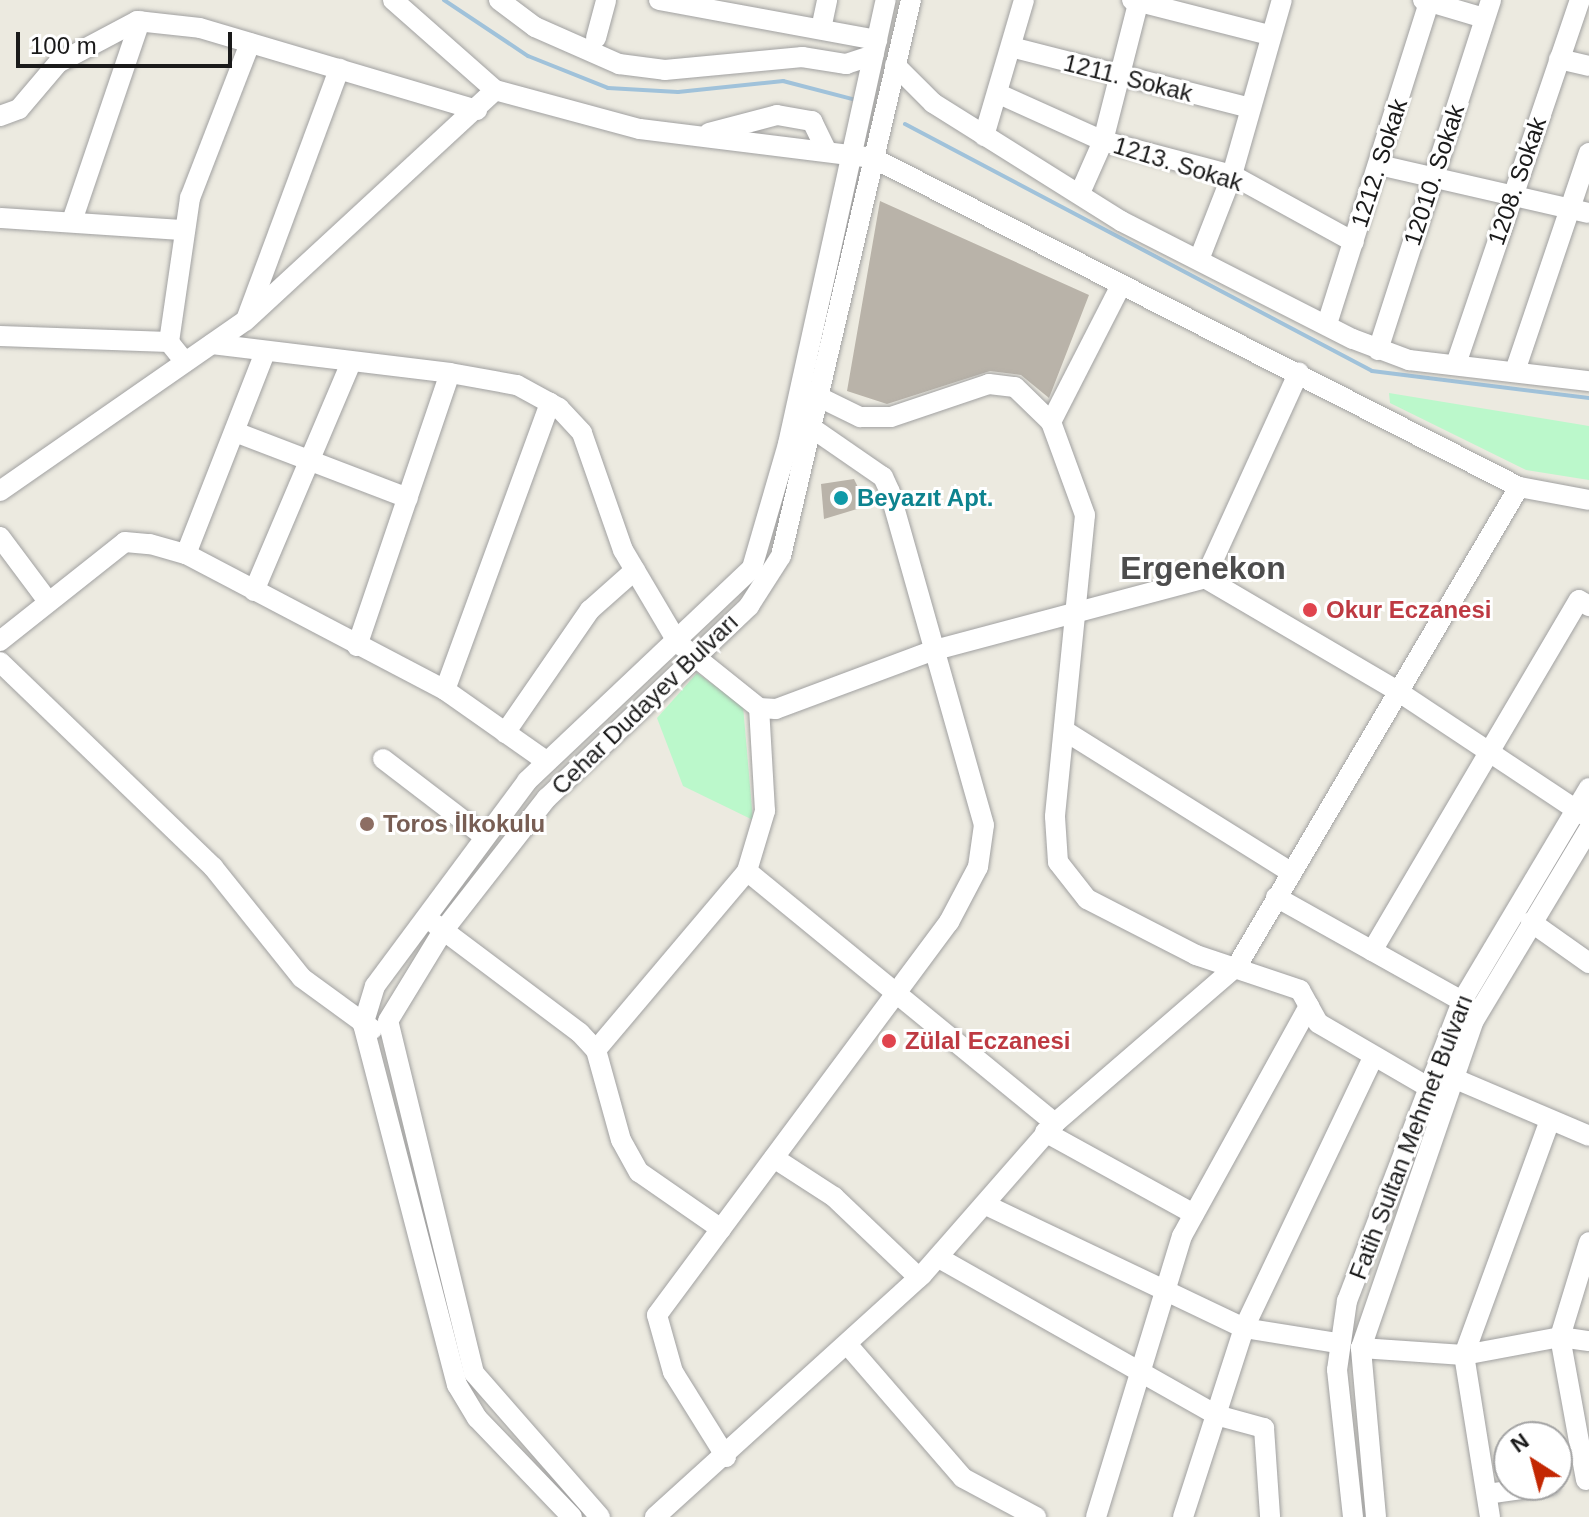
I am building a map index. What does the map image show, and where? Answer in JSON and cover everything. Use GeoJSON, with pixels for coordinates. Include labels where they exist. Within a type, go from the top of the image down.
{"type":"FeatureCollection","features":[{"type":"Feature","properties":{"kind":"street"},"geometry":{"type":"LineString","coordinates":[[393,0],[495,90],[640,129],[709,133],[863,155],[1299,372],[1519,487],[1589,500]]}},
{"type":"Feature","properties":{"kind":"street"},"geometry":{"type":"LineString","coordinates":[[499,0],[522,8],[619,64],[665,70],[802,57],[846,64],[876,48]]}},
{"type":"Feature","properties":{"kind":"street"},"geometry":{"type":"LineString","coordinates":[[596,38],[606,0]]}},
{"type":"Feature","properties":{"kind":"street"},"geometry":{"type":"LineString","coordinates":[[659,0],[770,9],[876,48]]}},
{"type":"Feature","properties":{"kind":"street"},"geometry":{"type":"LineString","coordinates":[[821,29],[827,0]]}},
{"type":"Feature","properties":{"kind":"street","name":"Cehar Dudayev Bulvarı"},"geometry":{"type":"LineString","coordinates":[[600,1517],[474,1373],[390,1038],[396,1003],[443,931],[570,771],[749,606],[781,556],[819,397],[863,155],[876,48],[886,0]]}},
{"type":"Feature","properties":{"kind":"street","name":"Cehar Dudayev Bulvarı"},"geometry":{"type":"LineString","coordinates":[[363,1025],[375,986],[485,837],[546,761],[678,643],[752,568],[863,155],[895,65],[911,0]]}},
{"type":"Feature","properties":{"kind":"street"},"geometry":{"type":"LineString","coordinates":[[984,136],[999,94],[1024,0]]}},
{"type":"Feature","properties":{"kind":"street"},"geometry":{"type":"LineString","coordinates":[[1200,257],[1232,175],[1246,107],[1282,0]]}},
{"type":"Feature","properties":{"kind":"street","name":"1208. Sokak"},"geometry":{"type":"LineString","coordinates":[[1456,364],[1580,0]]}},
{"type":"Feature","properties":{"kind":"street"},"geometry":{"type":"LineString","coordinates":[[1080,193],[1103,141],[1137,1],[1269,35]]}},
{"type":"Feature","properties":{"kind":"street"},"geometry":{"type":"LineString","coordinates":[[1426,1],[1487,9]]}},
{"type":"Feature","properties":{"kind":"street","name":"1212. Sokak"},"geometry":{"type":"LineString","coordinates":[[1327,324],[1379,165],[1426,1]]}},
{"type":"Feature","properties":{"kind":"street","name":"12010. Sokak"},"geometry":{"type":"LineString","coordinates":[[1378,350],[1487,9]]}},
{"type":"Feature","properties":{"kind":"street"},"geometry":{"type":"LineString","coordinates":[[0,116],[19,109],[58,63],[140,21],[250,43],[477,110]]}},
{"type":"Feature","properties":{"kind":"street"},"geometry":{"type":"LineString","coordinates":[[73,218],[140,21]]}},
{"type":"Feature","properties":{"kind":"street"},"geometry":{"type":"LineString","coordinates":[[185,362],[169,342],[183,230],[250,43]]}},
{"type":"Feature","properties":{"kind":"street","name":"1211. Sokak"},"geometry":{"type":"LineString","coordinates":[[1011,47],[1246,107]]}},
{"type":"Feature","properties":{"kind":"street"},"geometry":{"type":"LineString","coordinates":[[1559,59],[1589,66]]}},
{"type":"Feature","properties":{"kind":"street"},"geometry":{"type":"LineString","coordinates":[[895,65],[933,103],[1080,193],[1378,350],[1456,364],[1589,381]]}},
{"type":"Feature","properties":{"kind":"street"},"geometry":{"type":"LineString","coordinates":[[245,321],[339,69]]}},
{"type":"Feature","properties":{"kind":"street"},"geometry":{"type":"LineString","coordinates":[[0,491],[245,321],[477,110],[495,90]]}},
{"type":"Feature","properties":{"kind":"street","name":"1213. Sokak"},"geometry":{"type":"LineString","coordinates":[[999,94],[1103,141],[1232,175],[1354,242]]}},
{"type":"Feature","properties":{"kind":"street"},"geometry":{"type":"LineString","coordinates":[[1515,371],[1579,212],[1589,153]]}},
{"type":"Feature","properties":{"kind":"street"},"geometry":{"type":"LineString","coordinates":[[1379,165],[1510,199],[1579,212]]}},
{"type":"Feature","properties":{"kind":"street"},"geometry":{"type":"LineString","coordinates":[[0,218],[73,218],[183,230]]}},
{"type":"Feature","properties":{"kind":"street"},"geometry":{"type":"LineString","coordinates":[[1051,422],[1121,285]]}},
{"type":"Feature","properties":{"kind":"street"},"geometry":{"type":"LineString","coordinates":[[0,336],[169,342]]}},
{"type":"Feature","properties":{"kind":"street"},"geometry":{"type":"LineString","coordinates":[[212,344],[264,355],[450,373],[517,385],[550,403],[582,433],[635,570],[678,643],[759,708],[776,709],[935,650],[1078,615],[1205,578],[1399,692],[1582,814]]}},
{"type":"Feature","properties":{"kind":"street"},"geometry":{"type":"LineString","coordinates":[[186,554],[264,355]]}},
{"type":"Feature","properties":{"kind":"street"},"geometry":{"type":"LineString","coordinates":[[254,591],[351,362]]}},
{"type":"Feature","properties":{"kind":"street"},"geometry":{"type":"LineString","coordinates":[[1205,578],[1299,372]]}},
{"type":"Feature","properties":{"kind":"street"},"geometry":{"type":"LineString","coordinates":[[357,646],[450,373]]}},
{"type":"Feature","properties":{"kind":"street"},"geometry":{"type":"LineString","coordinates":[[819,397],[860,417],[891,417],[989,384],[1015,387],[1051,422],[1085,515],[1078,615],[1053,848],[1066,875],[1087,899],[1196,955],[1237,966],[1300,990],[1318,1023],[1428,1087]]}},
{"type":"Feature","properties":{"kind":"street"},"geometry":{"type":"LineString","coordinates":[[445,690],[550,403]]}},
{"type":"Feature","properties":{"kind":"street"},"geometry":{"type":"LineString","coordinates":[[726,1457],[673,1372],[657,1315],[895,996],[978,867],[984,825],[883,477],[812,428]]}},
{"type":"Feature","properties":{"kind":"street"},"geometry":{"type":"LineString","coordinates":[[235,432],[408,498]]}},
{"type":"Feature","properties":{"kind":"street"},"geometry":{"type":"LineString","coordinates":[[655,1517],[726,1457],[919,1278],[986,1205],[1050,1128],[1237,966],[1289,871],[1519,487]]}},
{"type":"Feature","properties":{"kind":"street"},"geometry":{"type":"LineString","coordinates":[[0,537],[47,600]]}},
{"type":"Feature","properties":{"kind":"street"},"geometry":{"type":"LineString","coordinates":[[0,641],[47,600],[125,542],[186,554],[445,690],[546,761]]}},
{"type":"Feature","properties":{"kind":"street"},"geometry":{"type":"LineString","coordinates":[[505,733],[590,610],[635,570]]}},
{"type":"Feature","properties":{"kind":"street"},"geometry":{"type":"LineString","coordinates":[[1372,951],[1579,600],[1589,606]]}},
{"type":"Feature","properties":{"kind":"street"},"geometry":{"type":"LineString","coordinates":[[0,662],[213,867],[302,978],[363,1025],[390,1038]]}},
{"type":"Feature","properties":{"kind":"street"},"geometry":{"type":"LineString","coordinates":[[596,1050],[747,871],[765,811],[759,708]]}},
{"type":"Feature","properties":{"kind":"street"},"geometry":{"type":"LineString","coordinates":[[1065,731],[1289,871]]}},
{"type":"Feature","properties":{"kind":"street"},"geometry":{"type":"LineString","coordinates":[[383,759],[485,837]]}},
{"type":"Feature","properties":{"kind":"street","name":"Fatih Sultan Mehmet Bulvarı"},"geometry":{"type":"LineString","coordinates":[[1353,1517],[1338,1343],[1428,1087],[1462,1001],[1582,814],[1589,788]]}},
{"type":"Feature","properties":{"kind":"street","name":"Fatih Sultan Mehmet Bulvarı"},"geometry":{"type":"LineString","coordinates":[[1376,1517],[1361,1348],[1451,1077],[1531,922],[1589,829]]}},
{"type":"Feature","properties":{"kind":"street"},"geometry":{"type":"LineString","coordinates":[[747,871],[1050,1128],[1194,1214]]}},
{"type":"Feature","properties":{"kind":"street"},"geometry":{"type":"LineString","coordinates":[[1276,897],[1462,1001]]}},
{"type":"Feature","properties":{"kind":"street"},"geometry":{"type":"LineString","coordinates":[[425,917],[596,1050],[621,1140],[639,1172],[721,1229]]}},
{"type":"Feature","properties":{"kind":"street"},"geometry":{"type":"LineString","coordinates":[[1531,922],[1589,963]]}},
{"type":"Feature","properties":{"kind":"street"},"geometry":{"type":"LineString","coordinates":[[1096,1517],[1163,1292],[1194,1214],[1309,1006]]}},
{"type":"Feature","properties":{"kind":"street"},"geometry":{"type":"LineString","coordinates":[[363,1025],[457,1385],[477,1418],[572,1517]]}},
{"type":"Feature","properties":{"kind":"street"},"geometry":{"type":"LineString","coordinates":[[1183,1517],[1244,1328],[1374,1056]]}},
{"type":"Feature","properties":{"kind":"street"},"geometry":{"type":"LineString","coordinates":[[1451,1077],[1589,1135]]}},
{"type":"Feature","properties":{"kind":"street"},"geometry":{"type":"LineString","coordinates":[[1490,1517],[1464,1355],[1550,1120]]}},
{"type":"Feature","properties":{"kind":"street"},"geometry":{"type":"LineString","coordinates":[[774,1158],[834,1197],[919,1278]]}},
{"type":"Feature","properties":{"kind":"street"},"geometry":{"type":"LineString","coordinates":[[986,1205],[1244,1328],[1338,1343]]}},
{"type":"Feature","properties":{"kind":"street"},"geometry":{"type":"LineString","coordinates":[[1588,1480],[1560,1337],[1589,1242]]}},
{"type":"Feature","properties":{"kind":"street"},"geometry":{"type":"LineString","coordinates":[[939,1258],[1140,1367],[1216,1415],[1264,1428],[1270,1517]]}},
{"type":"Feature","properties":{"kind":"street"},"geometry":{"type":"LineString","coordinates":[[1361,1348],[1464,1355],[1560,1337],[1589,1341]]}},
{"type":"Feature","properties":{"kind":"street"},"geometry":{"type":"LineString","coordinates":[[847,1344],[963,1478],[1036,1517]]}},
{"type":"Feature","properties":{"kind":"street"},"geometry":{"type":"LineString","coordinates":[[1487,1494],[1493,1493]]}},
{"type":"Feature","properties":{"kind":"green space"},"geometry":{"type":"Polygon","coordinates":[[[1389,393],[1589,426],[1589,480],[1526,470],[1390,403],[1389,393]]]}},
{"type":"Feature","properties":{"kind":"green space"},"geometry":{"type":"Polygon","coordinates":[[[697,673],[743,706],[753,820],[683,786],[657,718],[697,673]]]}},
{"type":"Feature","properties":{"kind":"building"},"geometry":{"type":"Polygon","coordinates":[[[880,201],[1089,295],[1049,398],[1021,375],[990,371],[887,404],[847,391],[880,201]]]}},
{"type":"Feature","properties":{"kind":"building","name":"Beyazıt Apt."},"geometry":{"type":"Polygon","coordinates":[[[854,479],[867,506],[824,519],[821,484],[854,479]]]}},
{"type":"Feature","properties":{"kind":"waterway"},"geometry":{"type":"LineString","coordinates":[[444,0],[528,56],[608,88],[678,92],[783,81],[856,100]]}},
{"type":"Feature","properties":{"kind":"waterway"},"geometry":{"type":"LineString","coordinates":[[905,124],[1372,371],[1589,398]]}},
{"type":"Feature","properties":{"kind":"place","name":"Beyazıt Apt."},"geometry":{"type":"Point","coordinates":[841,498]}},
{"type":"Feature","properties":{"kind":"place","name":"Okur Eczanesi"},"geometry":{"type":"Point","coordinates":[1310,610]}},
{"type":"Feature","properties":{"kind":"place","name":"Toros İlkokulu"},"geometry":{"type":"Point","coordinates":[367,824]}},
{"type":"Feature","properties":{"kind":"place","name":"Zülal Eczanesi"},"geometry":{"type":"Point","coordinates":[889,1041]}},
{"type":"Feature","properties":{"kind":"district","name":"Ergenekon"},"geometry":{"type":"Point","coordinates":[1203,568]}}]}
